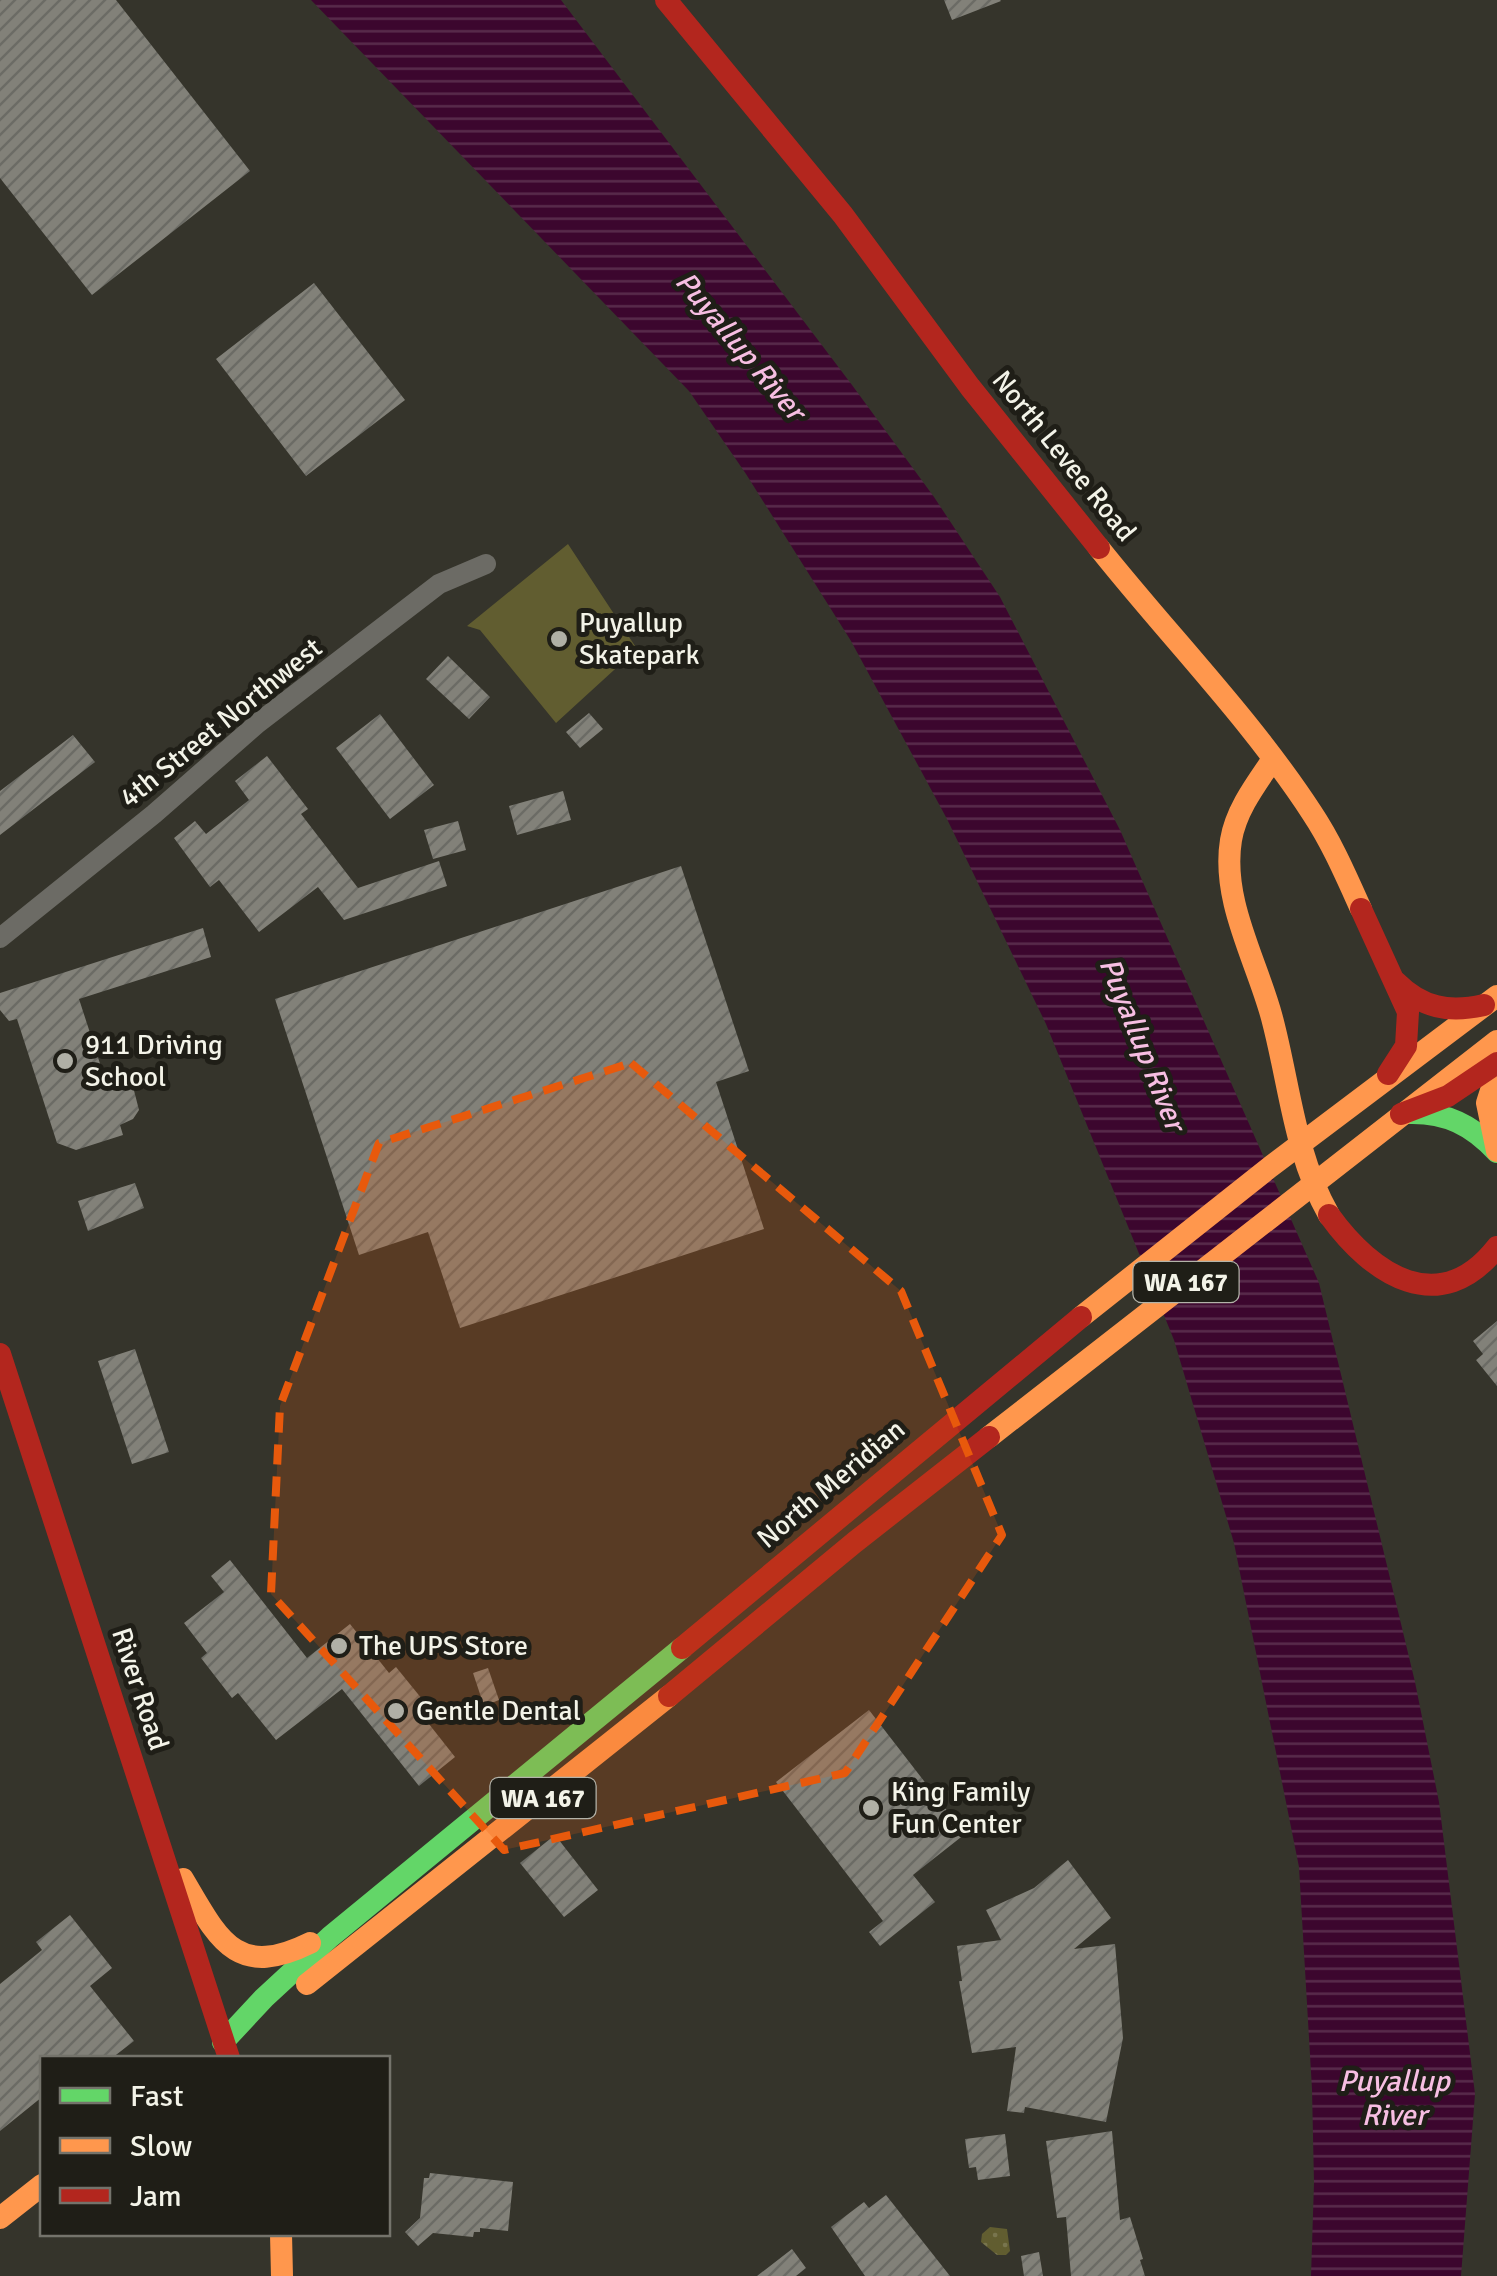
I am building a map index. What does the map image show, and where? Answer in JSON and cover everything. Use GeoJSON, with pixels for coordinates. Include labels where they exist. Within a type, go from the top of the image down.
{"type":"FeatureCollection","features":[{"type":"Feature","properties":{"kind":"main road","name":"North Levee Road"},"geometry":{"type":"LineString","coordinates":[[666,0],[843,215],[970,387],[1273,758],[1311,810],[1334,850],[1408,1012],[1410,1032],[1400,1060],[1382,1080]]}},
{"type":"Feature","properties":{"kind":"main road"},"geometry":{"type":"LineString","coordinates":[[1273,758],[1232,830],[1232,886],[1237,917],[1270,1012],[1301,1152],[1317,1190],[1361,1256],[1382,1273],[1406,1283],[1433,1285],[1460,1278],[1482,1264],[1497,1246]]}},
{"type":"Feature","properties":{"kind":"main road"},"geometry":{"type":"LineString","coordinates":[[1386,967],[1410,997],[1428,1006],[1460,1011],[1491,1000]]}},
{"type":"Feature","properties":{"kind":"main road","name":"North Meridian"},"geometry":{"type":"LineString","coordinates":[[226,2050],[264,1996],[353,1918],[564,1747],[988,1391],[1382,1080],[1491,1000]]}},
{"type":"Feature","properties":{"kind":"main road","name":"North Meridian"},"geometry":{"type":"LineString","coordinates":[[226,2050],[855,1542],[1497,1040]]}},
{"type":"Feature","properties":{"kind":"main road","name":"WA 167"},"geometry":{"type":"LineString","coordinates":[[1395,1118],[1448,1096],[1497,1063]]}},
{"type":"Feature","properties":{"kind":"main road"},"geometry":{"type":"LineString","coordinates":[[1497,1072],[1488,1102],[1497,1152]]}},
{"type":"Feature","properties":{"kind":"main road"},"geometry":{"type":"LineString","coordinates":[[1395,1118],[1439,1113],[1472,1127],[1497,1152]]}},
{"type":"Feature","properties":{"kind":"main road","name":"River Road"},"geometry":{"type":"LineString","coordinates":[[0,1354],[226,2050]]}},
{"type":"Feature","properties":{"kind":"main road","name":"WA 167"},"geometry":{"type":"LineString","coordinates":[[152,1824],[216,1930],[250,1959],[275,1961],[353,1918]]}},
{"type":"Feature","properties":{"kind":"main road"},"geometry":{"type":"LineString","coordinates":[[0,2218],[40,2187]]}},
{"type":"Feature","properties":{"kind":"main road"},"geometry":{"type":"LineString","coordinates":[[282,2236],[282,2276]]}},
{"type":"Feature","properties":{"kind":"street","name":"4th Street Northwest"},"geometry":{"type":"LineString","coordinates":[[0,938],[154,814],[227,748],[378,630],[439,584],[486,564]]}},
{"type":"Feature","properties":{"kind":"highlighted area"},"geometry":{"type":"Polygon","coordinates":[[[631,1063],[901,1291],[1002,1535],[845,1773],[504,1850],[271,1594],[280,1406],[379,1143],[631,1063]]]}},
{"type":"Feature","properties":{"kind":"shaded area","name":"Puyallup Skatepark"},"geometry":{"type":"Polygon","coordinates":[[[568,544],[637,649],[556,723],[480,630],[467,626],[568,544]]]}},
{"type":"Feature","properties":{"kind":"shaded area"},"geometry":{"type":"Polygon","coordinates":[[[990,2227],[1007,2229],[1010,2251],[1006,2255],[997,2255],[981,2242],[982,2234],[990,2227]]]}},
{"type":"Feature","properties":{"kind":"water","name":"Puyallup River"},"geometry":{"type":"Polygon","coordinates":[[[311,0],[561,0],[934,497],[1000,597],[1120,830],[1319,1283],[1415,1682],[1439,1802],[1475,2094],[1461,2276],[1311,2276],[1312,2089],[1299,1867],[1234,1543],[1174,1340],[1046,1024],[947,819],[851,641],[689,391],[311,0]]]}},
{"type":"Feature","properties":{"kind":"building"},"geometry":{"type":"Polygon","coordinates":[[[0,0],[116,0],[250,171],[92,295],[0,178],[0,0]]]}},
{"type":"Feature","properties":{"kind":"building"},"geometry":{"type":"Polygon","coordinates":[[[944,0],[1000,0],[1001,1],[952,20],[944,0]]]}},
{"type":"Feature","properties":{"kind":"building"},"geometry":{"type":"Polygon","coordinates":[[[314,283],[405,400],[306,476],[216,359],[314,283]]]}},
{"type":"Feature","properties":{"kind":"building"},"geometry":{"type":"Polygon","coordinates":[[[448,656],[490,697],[469,719],[426,679],[448,656]]]}},
{"type":"Feature","properties":{"kind":"building"},"geometry":{"type":"Polygon","coordinates":[[[589,713],[603,729],[580,748],[566,732],[589,713]]]}},
{"type":"Feature","properties":{"kind":"building"},"geometry":{"type":"Polygon","coordinates":[[[380,714],[434,785],[390,819],[336,748],[380,714]]]}},
{"type":"Feature","properties":{"kind":"building"},"geometry":{"type":"Polygon","coordinates":[[[73,735],[95,762],[0,835],[0,791],[73,735]]]}},
{"type":"Feature","properties":{"kind":"building"},"geometry":{"type":"Polygon","coordinates":[[[267,756],[308,809],[301,814],[358,888],[439,861],[447,886],[344,920],[318,887],[259,932],[219,880],[210,887],[174,838],[195,821],[206,834],[249,800],[235,781],[267,756]]]}},
{"type":"Feature","properties":{"kind":"building"},"geometry":{"type":"Polygon","coordinates":[[[563,791],[571,820],[517,835],[509,806],[563,791]]]}},
{"type":"Feature","properties":{"kind":"building"},"geometry":{"type":"Polygon","coordinates":[[[458,821],[466,850],[433,859],[424,830],[458,821]]]}},
{"type":"Feature","properties":{"kind":"building"},"geometry":{"type":"Polygon","coordinates":[[[681,866],[749,1071],[716,1082],[764,1229],[460,1328],[428,1232],[359,1255],[275,999],[681,866]]]}},
{"type":"Feature","properties":{"kind":"building"},"geometry":{"type":"Polygon","coordinates":[[[203,928],[211,957],[79,999],[105,1079],[129,1071],[139,1110],[133,1119],[120,1125],[123,1135],[76,1150],[57,1143],[17,1019],[9,1021],[0,1010],[0,993],[203,928]]]}},
{"type":"Feature","properties":{"kind":"building"},"geometry":{"type":"Polygon","coordinates":[[[135,1183],[144,1208],[88,1231],[78,1201],[135,1183]]]}},
{"type":"Feature","properties":{"kind":"building"},"geometry":{"type":"Polygon","coordinates":[[[1497,1321],[1497,1386],[1476,1360],[1483,1354],[1473,1341],[1497,1321]]]}},
{"type":"Feature","properties":{"kind":"building"},"geometry":{"type":"Polygon","coordinates":[[[135,1349],[169,1452],[132,1464],[98,1361],[135,1349]]]}},
{"type":"Feature","properties":{"kind":"building"},"geometry":{"type":"Polygon","coordinates":[[[230,1560],[307,1658],[350,1624],[389,1673],[396,1667],[422,1699],[414,1705],[455,1757],[419,1786],[342,1689],[276,1740],[238,1693],[232,1698],[201,1658],[207,1653],[184,1623],[224,1592],[211,1576],[230,1560]]]}},
{"type":"Feature","properties":{"kind":"building"},"geometry":{"type":"Polygon","coordinates":[[[488,1668],[499,1700],[484,1706],[473,1673],[488,1668]]]}},
{"type":"Feature","properties":{"kind":"building","name":"King Family Fun Center"},"geometry":{"type":"Polygon","coordinates":[[[869,1710],[965,1834],[913,1875],[935,1902],[880,1946],[869,1932],[883,1921],[776,1782],[869,1710]]]}},
{"type":"Feature","properties":{"kind":"building"},"geometry":{"type":"Polygon","coordinates":[[[555,1835],[598,1890],[564,1917],[520,1863],[555,1835]]]}},
{"type":"Feature","properties":{"kind":"building"},"geometry":{"type":"Polygon","coordinates":[[[1068,1860],[1111,1918],[1074,1949],[1115,1944],[1123,2038],[1106,2122],[1025,2107],[1024,2113],[1007,2111],[1016,2047],[972,2053],[959,1981],[957,1946],[1001,1940],[986,1910],[1034,1888],[1068,1860]]]}},
{"type":"Feature","properties":{"kind":"building"},"geometry":{"type":"Polygon","coordinates":[[[70,1915],[112,1968],[90,1986],[134,2041],[115,2056],[40,2056],[40,2099],[0,2131],[0,1984],[42,1950],[36,1942],[70,1915]]]}},
{"type":"Feature","properties":{"kind":"building"},"geometry":{"type":"Polygon","coordinates":[[[1112,2131],[1120,2220],[1130,2217],[1145,2276],[1071,2276],[1066,2217],[1057,2218],[1046,2141],[1112,2131]]]}},
{"type":"Feature","properties":{"kind":"building"},"geometry":{"type":"Polygon","coordinates":[[[1005,2134],[1010,2176],[978,2180],[976,2167],[969,2168],[965,2139],[1005,2134]]]}},
{"type":"Feature","properties":{"kind":"building"},"geometry":{"type":"Polygon","coordinates":[[[430,2173],[513,2182],[508,2231],[480,2228],[473,2237],[433,2233],[418,2246],[405,2232],[420,2218],[424,2178],[429,2178],[430,2173]]]}},
{"type":"Feature","properties":{"kind":"building"},"geometry":{"type":"Polygon","coordinates":[[[886,2195],[950,2276],[865,2276],[831,2227],[864,2202],[869,2208],[886,2195]]]}},
{"type":"Feature","properties":{"kind":"building"},"geometry":{"type":"Polygon","coordinates":[[[792,2249],[806,2268],[796,2276],[757,2276],[792,2249]]]}},
{"type":"Feature","properties":{"kind":"building"},"geometry":{"type":"Polygon","coordinates":[[[1039,2252],[1043,2276],[1024,2276],[1021,2256],[1039,2252]]]}},
{"type":"Feature","properties":{"kind":"traffic: fast"},"geometry":{"type":"LineString","coordinates":[[1409,1113],[1458,1122],[1497,1152]]}},
{"type":"Feature","properties":{"kind":"traffic: fast"},"geometry":{"type":"LineString","coordinates":[[223,2042],[330,1937],[682,1648]]}},
{"type":"Feature","properties":{"kind":"traffic: slow"},"geometry":{"type":"LineString","coordinates":[[1099,548],[1288,778],[1326,836],[1361,909]]}},
{"type":"Feature","properties":{"kind":"traffic: slow"},"geometry":{"type":"LineString","coordinates":[[1273,759],[1237,818],[1231,840],[1231,886],[1272,1018],[1300,1143],[1329,1215]]}},
{"type":"Feature","properties":{"kind":"traffic: slow"},"geometry":{"type":"LineString","coordinates":[[1081,1317],[1270,1167],[1497,996]]}},
{"type":"Feature","properties":{"kind":"traffic: slow"},"geometry":{"type":"LineString","coordinates":[[989,1437],[1497,1041]]}},
{"type":"Feature","properties":{"kind":"traffic: slow"},"geometry":{"type":"LineString","coordinates":[[1497,1072],[1487,1103],[1497,1151]]}},
{"type":"Feature","properties":{"kind":"traffic: slow"},"geometry":{"type":"LineString","coordinates":[[307,1984],[669,1696]]}},
{"type":"Feature","properties":{"kind":"traffic: slow"},"geometry":{"type":"LineString","coordinates":[[183,1879],[219,1935],[246,1955],[263,1957],[310,1943]]}},
{"type":"Feature","properties":{"kind":"traffic: slow"},"geometry":{"type":"LineString","coordinates":[[0,2218],[40,2187]]}},
{"type":"Feature","properties":{"kind":"traffic: slow"},"geometry":{"type":"LineString","coordinates":[[281,2236],[282,2276]]}},
{"type":"Feature","properties":{"kind":"traffic: jam"},"geometry":{"type":"LineString","coordinates":[[666,0],[843,215],[970,387],[1099,548]]}},
{"type":"Feature","properties":{"kind":"traffic: jam"},"geometry":{"type":"LineString","coordinates":[[1361,909],[1408,1012],[1406,1046],[1388,1074]]}},
{"type":"Feature","properties":{"kind":"traffic: jam"},"geometry":{"type":"LineString","coordinates":[[1396,982],[1416,998],[1437,1006],[1484,1005]]}},
{"type":"Feature","properties":{"kind":"traffic: jam"},"geometry":{"type":"LineString","coordinates":[[1401,1114],[1448,1096],[1497,1063]]}},
{"type":"Feature","properties":{"kind":"traffic: jam"},"geometry":{"type":"LineString","coordinates":[[1329,1215],[1365,1256],[1408,1281],[1430,1285],[1453,1281],[1475,1269],[1497,1247]]}},
{"type":"Feature","properties":{"kind":"traffic: jam"},"geometry":{"type":"LineString","coordinates":[[682,1648],[1081,1317]]}},
{"type":"Feature","properties":{"kind":"traffic: jam"},"geometry":{"type":"LineString","coordinates":[[0,1354],[228,2056]]}},
{"type":"Feature","properties":{"kind":"traffic: jam"},"geometry":{"type":"LineString","coordinates":[[669,1696],[989,1437]]}},
{"type":"Feature","properties":{"kind":"place","name":"Puyallup Skatepark"},"geometry":{"type":"Point","coordinates":[559,639]}},
{"type":"Feature","properties":{"kind":"place","name":"911 Driving School"},"geometry":{"type":"Point","coordinates":[65,1061]}},
{"type":"Feature","properties":{"kind":"place","name":"The UPS Store"},"geometry":{"type":"Point","coordinates":[339,1646]}},
{"type":"Feature","properties":{"kind":"place","name":"Gentle Dental"},"geometry":{"type":"Point","coordinates":[396,1711]}},
{"type":"Feature","properties":{"kind":"place","name":"King Family Fun Center"},"geometry":{"type":"Point","coordinates":[871,1808]}}]}
